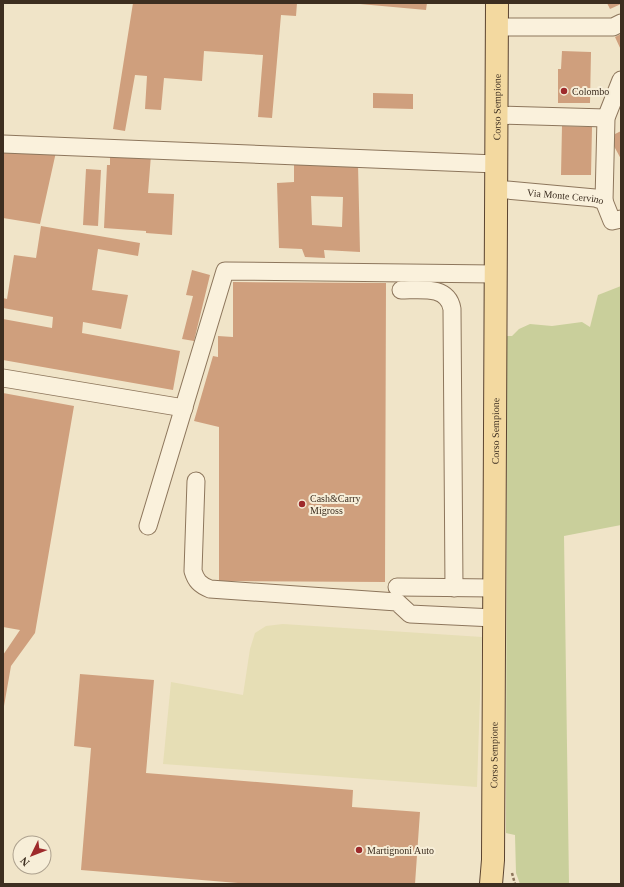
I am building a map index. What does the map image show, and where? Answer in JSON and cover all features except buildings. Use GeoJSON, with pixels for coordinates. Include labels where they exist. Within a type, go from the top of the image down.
{"type":"FeatureCollection","features":[{"type":"Feature","properties":{"kind":"main road","name":"Corso Sempione"},"geometry":{"type":"LineString","coordinates":[[491,884],[493,860],[497,3]]}},
{"type":"Feature","properties":{"kind":"main road"},"geometry":{"type":"LineString","coordinates":[[493,860],[505,884]]}},
{"type":"Feature","properties":{"kind":"street"},"geometry":{"type":"LineString","coordinates":[[496,27],[613,27],[621,23]]}},
{"type":"Feature","properties":{"kind":"street"},"geometry":{"type":"LineString","coordinates":[[604,201],[606,118],[621,80]]}},
{"type":"Feature","properties":{"kind":"street"},"geometry":{"type":"LineString","coordinates":[[496,115],[606,118]]}},
{"type":"Feature","properties":{"kind":"street"},"geometry":{"type":"LineString","coordinates":[[3,144],[496,164]]}},
{"type":"Feature","properties":{"kind":"street","name":"Via Monte Cervino"},"geometry":{"type":"LineString","coordinates":[[496,189],[595,198],[604,201],[612,221],[621,219]]}},
{"type":"Feature","properties":{"kind":"street"},"geometry":{"type":"LineString","coordinates":[[148,526],[225,271],[495,274]]}},
{"type":"Feature","properties":{"kind":"street"},"geometry":{"type":"LineString","coordinates":[[401,290],[432,291],[441,293],[449,300],[452,309],[454,588]]}},
{"type":"Feature","properties":{"kind":"street"},"geometry":{"type":"LineString","coordinates":[[3,378],[184,408]]}},
{"type":"Feature","properties":{"kind":"street"},"geometry":{"type":"LineString","coordinates":[[196,481],[193,571],[196,580],[203,586],[217,589],[397,602],[410,614],[494,618]]}},
{"type":"Feature","properties":{"kind":"street"},"geometry":{"type":"LineString","coordinates":[[397,586],[494,588]]}},
{"type":"Feature","properties":{"kind":"shaded area"},"geometry":{"type":"Polygon","coordinates":[[[283,624],[482,637],[477,787],[163,764],[171,682],[243,695],[250,649],[255,633],[266,626],[283,624]]]}},
{"type":"Feature","properties":{"kind":"green space"},"geometry":{"type":"Polygon","coordinates":[[[621,286],[621,525],[564,536],[569,884],[520,884],[516,873],[515,835],[506,833],[507,336],[512,336],[519,329],[530,324],[552,326],[582,322],[590,327],[598,295],[621,286]]]}},
{"type":"Feature","properties":{"kind":"place","name":"Colombo"},"geometry":{"type":"Point","coordinates":[564,91]}},
{"type":"Feature","properties":{"kind":"place","name":"Cash&Carry Migross"},"geometry":{"type":"Point","coordinates":[302,504]}},
{"type":"Feature","properties":{"kind":"place","name":"Martignoni Auto"},"geometry":{"type":"Point","coordinates":[359,850]}}]}
